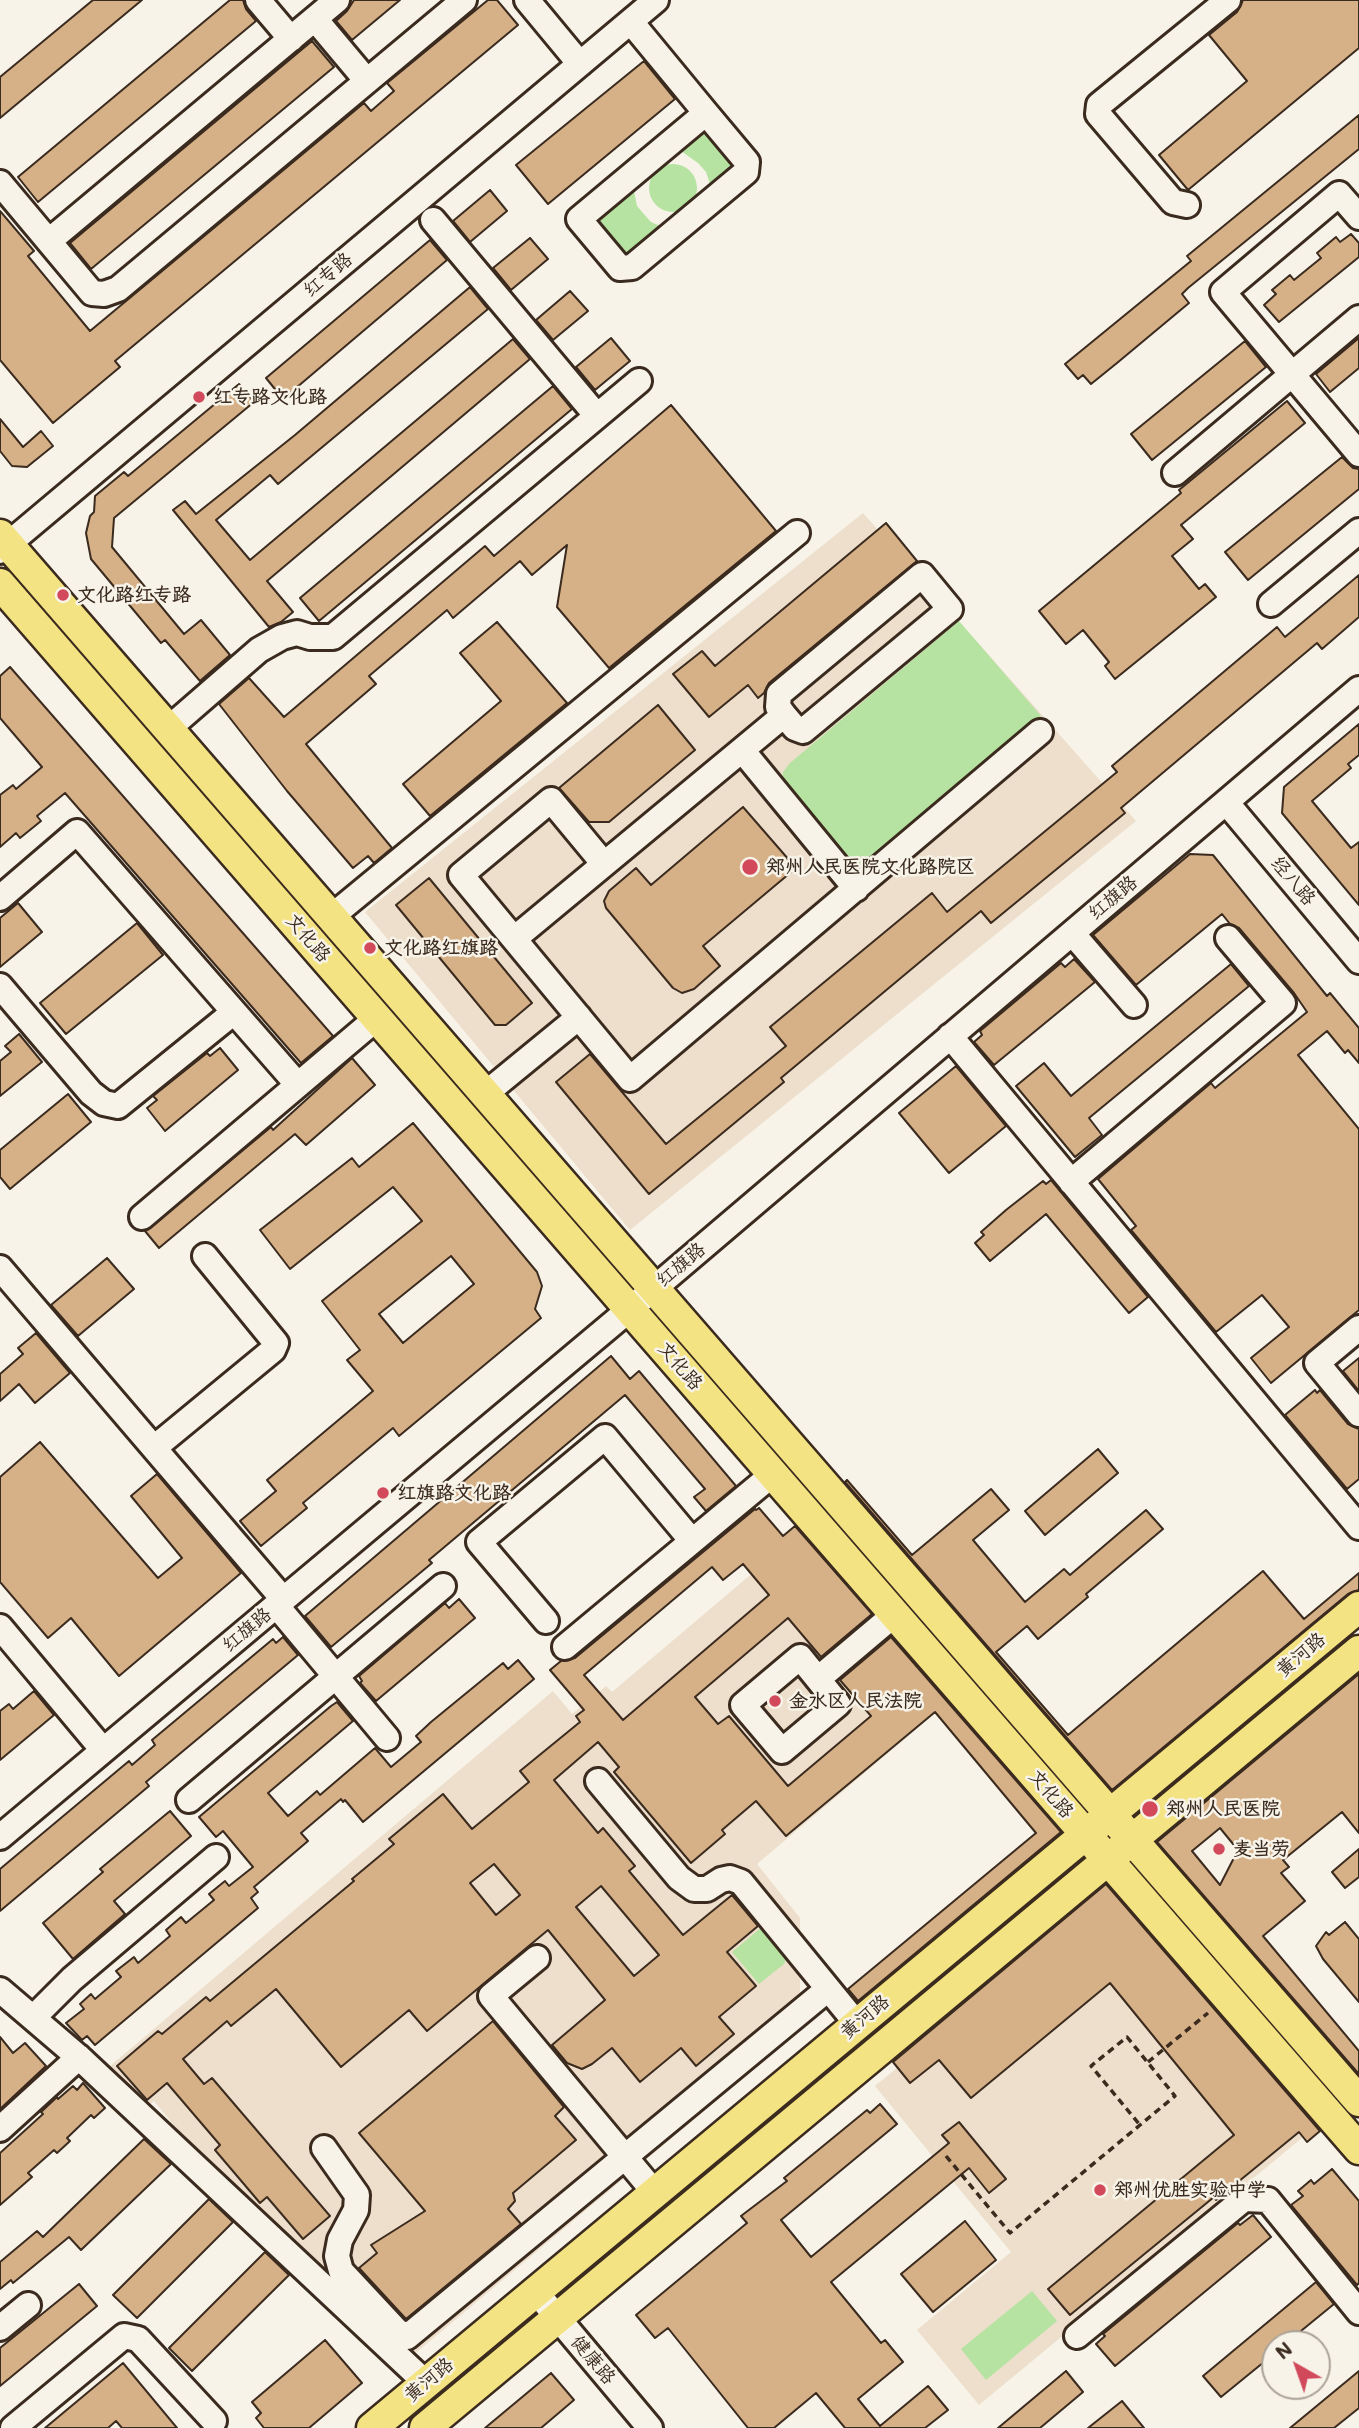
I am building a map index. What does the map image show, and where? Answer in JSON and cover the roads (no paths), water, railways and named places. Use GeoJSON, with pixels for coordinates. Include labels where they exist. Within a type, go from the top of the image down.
{"type":"FeatureCollection","features":[{"type":"Feature","properties":{"kind":"main road","name":"文化路"},"geometry":{"type":"LineString","coordinates":[[3,543],[331,916],[1359,2101]]}},
{"type":"Feature","properties":{"kind":"main road","name":"文化路"},"geometry":{"type":"LineString","coordinates":[[0,583],[1359,2149]]}},
{"type":"Feature","properties":{"kind":"main road","name":"黄河路"},"geometry":{"type":"LineString","coordinates":[[372,2428],[1359,1607]]}},
{"type":"Feature","properties":{"kind":"main road","name":"黄河路"},"geometry":{"type":"LineString","coordinates":[[425,2428],[1359,1651]]}},
{"type":"Feature","properties":{"kind":"street"},"geometry":{"type":"LineString","coordinates":[[258,0],[291,39]]}},
{"type":"Feature","properties":{"kind":"street"},"geometry":{"type":"LineString","coordinates":[[49,241],[337,0]]}},
{"type":"Feature","properties":{"kind":"street"},"geometry":{"type":"LineString","coordinates":[[0,183],[92,293],[104,294],[118,289],[464,0]]}},
{"type":"Feature","properties":{"kind":"street"},"geometry":{"type":"LineString","coordinates":[[527,0],[580,64]]}},
{"type":"Feature","properties":{"kind":"street","name":"红专路"},"geometry":{"type":"LineString","coordinates":[[3,543],[656,0]]}},
{"type":"Feature","properties":{"kind":"street"},"geometry":{"type":"LineString","coordinates":[[1187,205],[1173,202],[1098,114],[1099,105],[1228,0]]}},
{"type":"Feature","properties":{"kind":"street"},"geometry":{"type":"LineString","coordinates":[[315,19],[367,81]]}},
{"type":"Feature","properties":{"kind":"street"},"geometry":{"type":"LineString","coordinates":[[631,22],[747,162],[746,172],[632,267],[620,268],[579,219],[706,113]]}},
{"type":"Feature","properties":{"kind":"street"},"geometry":{"type":"LineString","coordinates":[[1359,217],[1339,194],[1223,292],[1359,454]]}},
{"type":"Feature","properties":{"kind":"street"},"geometry":{"type":"LineString","coordinates":[[433,220],[597,416]]}},
{"type":"Feature","properties":{"kind":"street"},"geometry":{"type":"LineString","coordinates":[[1175,473],[1359,318]]}},
{"type":"Feature","properties":{"kind":"street"},"geometry":{"type":"LineString","coordinates":[[168,729],[259,650],[282,637],[297,633],[310,637],[333,637],[639,381]]}},
{"type":"Feature","properties":{"kind":"street"},"geometry":{"type":"LineString","coordinates":[[1271,604],[1359,531]]}},
{"type":"Feature","properties":{"kind":"street"},"geometry":{"type":"LineString","coordinates":[[331,916],[797,533]]}},
{"type":"Feature","properties":{"kind":"street"},"geometry":{"type":"LineString","coordinates":[[922,575],[950,609],[803,731],[795,728],[784,715],[778,707],[779,694],[922,575]]}},
{"type":"Feature","properties":{"kind":"street","name":"红旗路"},"geometry":{"type":"LineString","coordinates":[[0,1837],[654,1288],[1359,689]]}},
{"type":"Feature","properties":{"kind":"street"},"geometry":{"type":"LineString","coordinates":[[514,939],[784,715]]}},
{"type":"Feature","properties":{"kind":"street"},"geometry":{"type":"LineString","coordinates":[[604,864],[551,800],[461,875],[630,1079],[1040,732]]}},
{"type":"Feature","properties":{"kind":"street"},"geometry":{"type":"LineString","coordinates":[[742,750],[856,889]]}},
{"type":"Feature","properties":{"kind":"street","name":"经八路"},"geometry":{"type":"LineString","coordinates":[[1226,802],[1359,961]]}},
{"type":"Feature","properties":{"kind":"street"},"geometry":{"type":"LineString","coordinates":[[0,898],[78,832],[298,1085]]}},
{"type":"Feature","properties":{"kind":"street"},"geometry":{"type":"LineString","coordinates":[[1072,933],[1134,1005]]}},
{"type":"Feature","properties":{"kind":"street"},"geometry":{"type":"LineString","coordinates":[[1071,1181],[1283,1003],[1228,938]]}},
{"type":"Feature","properties":{"kind":"street"},"geometry":{"type":"LineString","coordinates":[[0,986],[91,1093],[104,1103],[118,1107],[234,1012]]}},
{"type":"Feature","properties":{"kind":"street"},"geometry":{"type":"LineString","coordinates":[[485,1094],[579,1017]]}},
{"type":"Feature","properties":{"kind":"street"},"geometry":{"type":"LineString","coordinates":[[142,1217],[377,1018]]}},
{"type":"Feature","properties":{"kind":"street"},"geometry":{"type":"LineString","coordinates":[[950,1036],[1359,1527]]}},
{"type":"Feature","properties":{"kind":"street"},"geometry":{"type":"LineString","coordinates":[[154,1448],[273,1350],[276,1343],[205,1256]]}},
{"type":"Feature","properties":{"kind":"street"},"geometry":{"type":"LineString","coordinates":[[0,1268],[154,1448],[387,1738]]}},
{"type":"Feature","properties":{"kind":"street"},"geometry":{"type":"LineString","coordinates":[[1359,1328],[1317,1363],[1359,1414]]}},
{"type":"Feature","properties":{"kind":"street"},"geometry":{"type":"LineString","coordinates":[[546,1621],[479,1542],[605,1437],[692,1541]]}},
{"type":"Feature","properties":{"kind":"street"},"geometry":{"type":"LineString","coordinates":[[565,1647],[773,1474]]}},
{"type":"Feature","properties":{"kind":"street"},"geometry":{"type":"LineString","coordinates":[[188,1800],[443,1587]]}},
{"type":"Feature","properties":{"kind":"street"},"geometry":{"type":"LineString","coordinates":[[818,1679],[895,1614]]}},
{"type":"Feature","properties":{"kind":"street"},"geometry":{"type":"LineString","coordinates":[[0,1627],[103,1750]]}},
{"type":"Feature","properties":{"kind":"street"},"geometry":{"type":"LineString","coordinates":[[597,1781],[679,1878],[694,1889],[707,1889],[730,1878],[741,1882],[857,2024]]}},
{"type":"Feature","properties":{"kind":"street"},"geometry":{"type":"LineString","coordinates":[[33,2018],[72,1979],[216,1857]]}},
{"type":"Feature","properties":{"kind":"street"},"geometry":{"type":"LineString","coordinates":[[537,1958],[491,1996],[655,2193]]}},
{"type":"Feature","properties":{"kind":"street"},"geometry":{"type":"LineString","coordinates":[[324,2148],[358,2195],[355,2210],[340,2240],[337,2256],[341,2271],[396,2330],[407,2337],[828,1989]]}},
{"type":"Feature","properties":{"kind":"street"},"geometry":{"type":"LineString","coordinates":[[0,1990],[79,2057],[426,2383]]}},
{"type":"Feature","properties":{"kind":"street"},"geometry":{"type":"LineString","coordinates":[[0,2129],[79,2057]]}},
{"type":"Feature","properties":{"kind":"street"},"geometry":{"type":"LineString","coordinates":[[1077,2336],[1244,2199],[1268,2200],[1359,2312]]}},
{"type":"Feature","properties":{"kind":"street","name":"健康路"},"geometry":{"type":"LineString","coordinates":[[536,2292],[650,2428]]}},
{"type":"Feature","properties":{"kind":"street"},"geometry":{"type":"LineString","coordinates":[[0,2328],[28,2305]]}},
{"type":"Feature","properties":{"kind":"street"},"geometry":{"type":"LineString","coordinates":[[13,2428],[124,2336],[138,2339],[214,2421]]}},
{"type":"Feature","properties":{"kind":"place","name":"红专路文化路"},"geometry":{"type":"Point","coordinates":[199,397]}},
{"type":"Feature","properties":{"kind":"place","name":"文化路红专路"},"geometry":{"type":"Point","coordinates":[63,595]}},
{"type":"Feature","properties":{"kind":"place","name":"郑州人民医院文化路院区"},"geometry":{"type":"Point","coordinates":[750,867]}},
{"type":"Feature","properties":{"kind":"place","name":"文化路红旗路"},"geometry":{"type":"Point","coordinates":[370,948]}},
{"type":"Feature","properties":{"kind":"place","name":"红旗路文化路"},"geometry":{"type":"Point","coordinates":[383,1493]}},
{"type":"Feature","properties":{"kind":"place","name":"金水区人民法院"},"geometry":{"type":"Point","coordinates":[775,1701]}},
{"type":"Feature","properties":{"kind":"place","name":"郑州人民医院"},"geometry":{"type":"Point","coordinates":[1150,1809]}},
{"type":"Feature","properties":{"kind":"place","name":"麦当劳"},"geometry":{"type":"Point","coordinates":[1219,1849]}},
{"type":"Feature","properties":{"kind":"place","name":"郑州优胜实验中学"},"geometry":{"type":"Point","coordinates":[1100,2190]}}]}
